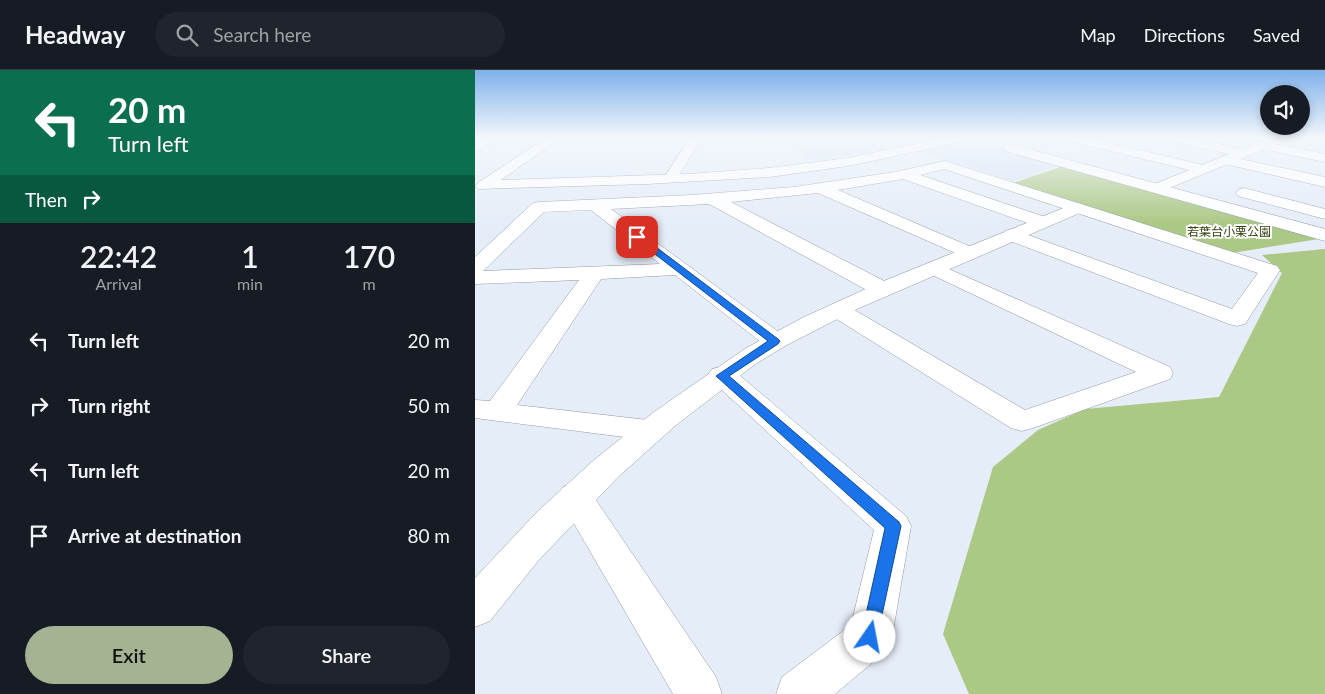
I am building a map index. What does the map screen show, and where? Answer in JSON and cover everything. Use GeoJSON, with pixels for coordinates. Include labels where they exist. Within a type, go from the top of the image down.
{"type":"FeatureCollection","features":[{"type":"Feature","properties":{"kind":"street"},"geometry":{"type":"LineString","coordinates":[[480,188],[514,166]]}},
{"type":"Feature","properties":{"kind":"street"},"geometry":{"type":"LineString","coordinates":[[671,178],[678,166]]}},
{"type":"Feature","properties":{"kind":"street"},"geometry":{"type":"LineString","coordinates":[[480,188],[762,173],[824,166]]}},
{"type":"Feature","properties":{"kind":"street"},"geometry":{"type":"LineString","coordinates":[[475,268],[539,207],[714,200],[822,189],[906,175],[944,166]]}},
{"type":"Feature","properties":{"kind":"street"},"geometry":{"type":"LineString","coordinates":[[945,166],[1270,270],[1237,319],[1011,236]]}},
{"type":"Feature","properties":{"kind":"street"},"geometry":{"type":"LineString","coordinates":[[1077,166],[1325,235]]}},
{"type":"Feature","properties":{"kind":"street"},"geometry":{"type":"LineString","coordinates":[[1191,166],[1203,169]]}},
{"type":"Feature","properties":{"kind":"street"},"geometry":{"type":"LineString","coordinates":[[1157,188],[1210,166]]}},
{"type":"Feature","properties":{"kind":"street"},"geometry":{"type":"LineString","coordinates":[[1254,166],[1325,182]]}},
{"type":"Feature","properties":{"kind":"street"},"geometry":{"type":"LineString","coordinates":[[906,175],[1042,222]]}},
{"type":"Feature","properties":{"kind":"street"},"geometry":{"type":"LineString","coordinates":[[1183,177],[1211,184]]}},
{"type":"Feature","properties":{"kind":"street"},"geometry":{"type":"LineString","coordinates":[[822,189],[969,253]]}},
{"type":"Feature","properties":{"kind":"street"},"geometry":{"type":"LineString","coordinates":[[1230,189],[1325,214]]}},
{"type":"Feature","properties":{"kind":"street"},"geometry":{"type":"LineString","coordinates":[[714,200],[882,289]]}},
{"type":"Feature","properties":{"kind":"street"},"geometry":{"type":"LineString","coordinates":[[595,205],[775,341]]}},
{"type":"Feature","properties":{"kind":"street"},"geometry":{"type":"LineString","coordinates":[[481,591],[575,496],[649,430],[722,376],[775,341],[882,289],[1076,208]]}},
{"type":"Feature","properties":{"kind":"street"},"geometry":{"type":"LineString","coordinates":[[475,278],[679,268]]}},
{"type":"Feature","properties":{"kind":"street"},"geometry":{"type":"LineString","coordinates":[[837,310],[1021,421],[1160,373],[933,268]]}},
{"type":"Feature","properties":{"kind":"street"},"geometry":{"type":"LineString","coordinates":[[486,410],[595,272]]}},
{"type":"Feature","properties":{"kind":"street"},"geometry":{"type":"LineString","coordinates":[[722,376],[893,526],[870,637],[799,694]]}},
{"type":"Feature","properties":{"kind":"street"},"geometry":{"type":"LineString","coordinates":[[486,410],[649,430]]}},
{"type":"Feature","properties":{"kind":"street"},"geometry":{"type":"LineString","coordinates":[[575,496],[699,694]]}},
{"type":"Feature","properties":{"kind":"shaded area"},"geometry":{"type":"Polygon","coordinates":[[[965,166],[1058,166],[1014,181],[965,166]]]}},
{"type":"Feature","properties":{"kind":"green space","name":"若葉台小栗公園"},"geometry":{"type":"Polygon","coordinates":[[[1063,166],[1070,166],[1325,238],[1232,253],[1010,184],[1063,166]]]}},
{"type":"Feature","properties":{"kind":"green space"},"geometry":{"type":"Polygon","coordinates":[[[1325,249],[1325,694],[969,694],[943,634],[993,467],[1038,430],[1085,409],[1219,397],[1282,273],[1262,255],[1325,249]]]}},
{"type":"Feature","properties":{"kind":"route"},"geometry":{"type":"LineString","coordinates":[[637,237],[775,341],[722,376],[893,526],[870,637]]}}]}
